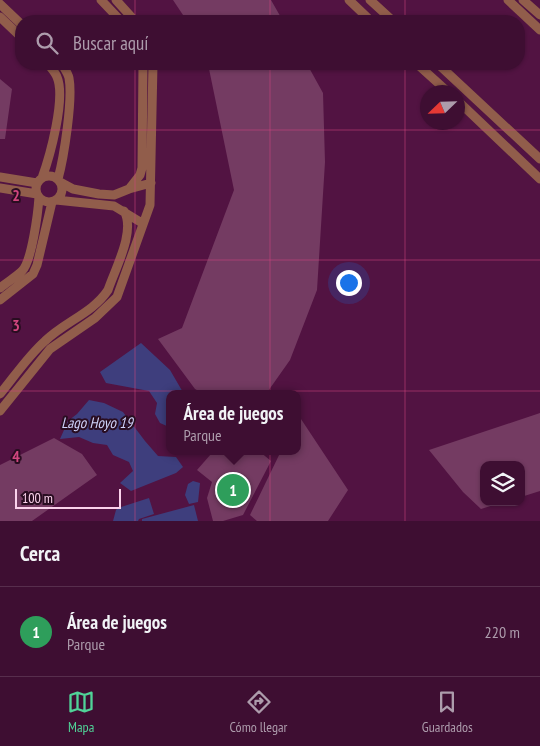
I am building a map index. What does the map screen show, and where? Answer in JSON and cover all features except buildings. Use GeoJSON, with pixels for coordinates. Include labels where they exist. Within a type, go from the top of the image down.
{"type":"FeatureCollection","features":[{"type":"Feature","properties":{"kind":"street"},"geometry":{"type":"LineString","coordinates":[[102,0],[116,15]]}},
{"type":"Feature","properties":{"kind":"street"},"geometry":{"type":"LineString","coordinates":[[116,0],[130,15]]}},
{"type":"Feature","properties":{"kind":"street"},"geometry":{"type":"LineString","coordinates":[[349,0],[365,15]]}},
{"type":"Feature","properties":{"kind":"street"},"geometry":{"type":"LineString","coordinates":[[370,0],[386,15]]}},
{"type":"Feature","properties":{"kind":"street"},"geometry":{"type":"LineString","coordinates":[[508,0],[524,15]]}},
{"type":"Feature","properties":{"kind":"street"},"geometry":{"type":"LineString","coordinates":[[523,0],[540,15]]}},
{"type":"Feature","properties":{"kind":"street"},"geometry":{"type":"LineString","coordinates":[[0,4],[15,18]]}},
{"type":"Feature","properties":{"kind":"street"},"geometry":{"type":"LineString","coordinates":[[0,16],[15,31]]}},
{"type":"Feature","properties":{"kind":"street"},"geometry":{"type":"LineString","coordinates":[[525,16],[540,30]]}},
{"type":"Feature","properties":{"kind":"street"},"geometry":{"type":"LineString","coordinates":[[0,288],[23,270],[28,262],[38,209],[40,180],[56,128],[60,90],[57,77],[52,70]]}},
{"type":"Feature","properties":{"kind":"street"},"geometry":{"type":"LineString","coordinates":[[0,300],[33,274],[54,201],[62,192],[59,181],[70,96],[68,76],[65,70]]}},
{"type":"Feature","properties":{"kind":"street"},"geometry":{"type":"LineString","coordinates":[[129,188],[140,175],[142,168],[143,70]]}},
{"type":"Feature","properties":{"kind":"street"},"geometry":{"type":"LineString","coordinates":[[0,411],[50,349],[95,318],[117,296],[150,205],[153,70]]}},
{"type":"Feature","properties":{"kind":"street"},"geometry":{"type":"LineString","coordinates":[[424,70],[440,85]]}},
{"type":"Feature","properties":{"kind":"street"},"geometry":{"type":"LineString","coordinates":[[445,70],[540,159]]}},
{"type":"Feature","properties":{"kind":"street"},"geometry":{"type":"LineString","coordinates":[[473,116],[484,106]]}},
{"type":"Feature","properties":{"kind":"street"},"geometry":{"type":"LineString","coordinates":[[465,108],[540,179]]}},
{"type":"Feature","properties":{"kind":"street"},"geometry":{"type":"LineString","coordinates":[[0,177],[40,180],[49,176],[73,189],[88,193],[118,194],[129,188],[150,183]]}},
{"type":"Feature","properties":{"kind":"street"},"geometry":{"type":"LineString","coordinates":[[0,188],[38,196],[44,202],[87,202],[121,209],[142,223]]}},
{"type":"Feature","properties":{"kind":"street"},"geometry":{"type":"LineString","coordinates":[[0,394],[45,340],[74,320],[104,296],[108,290],[128,235],[129,224],[121,209],[118,194]]}},
{"type":"Feature","properties":{"kind":"street"},"geometry":{"type":"LineString","coordinates":[[74,320],[80,329]]}},
{"type":"Feature","properties":{"kind":"shaded area"},"geometry":{"type":"Polygon","coordinates":[[[173,0],[271,0],[280,15],[183,15],[173,0]]]}},
{"type":"Feature","properties":{"kind":"shaded area"},"geometry":{"type":"Polygon","coordinates":[[[209,70],[310,70],[323,93],[325,162],[317,290],[290,360],[269,390],[197,390],[158,339],[182,328],[234,190],[209,70]]]}},
{"type":"Feature","properties":{"kind":"shaded area"},"geometry":{"type":"Polygon","coordinates":[[[0,79],[12,89],[5,139],[0,139],[0,79]]]}},
{"type":"Feature","properties":{"kind":"shaded area"},"geometry":{"type":"Polygon","coordinates":[[[540,413],[540,491],[525,496],[525,461],[480,461],[480,506],[490,506],[481,509],[463,492],[429,450],[540,413]]]}},
{"type":"Feature","properties":{"kind":"shaded area"},"geometry":{"type":"Polygon","coordinates":[[[301,419],[348,490],[328,521],[257,521],[250,515],[279,455],[301,455],[301,419]]]}},
{"type":"Feature","properties":{"kind":"shaded area"},"geometry":{"type":"Polygon","coordinates":[[[54,438],[82,454],[97,475],[32,521],[0,521],[0,465],[54,438]]]}},
{"type":"Feature","properties":{"kind":"shaded area"},"geometry":{"type":"Polygon","coordinates":[[[210,455],[264,455],[271,461],[243,515],[223,521],[213,521],[207,498],[212,482],[197,470],[210,455]]]}},
{"type":"Feature","properties":{"kind":"water","name":"Lago Hoyo 19"},"geometry":{"type":"Polygon","coordinates":[[[141,343],[170,370],[182,390],[166,390],[166,426],[160,423],[155,414],[157,403],[149,391],[106,383],[100,372],[141,343]]]}},
{"type":"Feature","properties":{"kind":"water","name":"Lago Hoyo 19"},"geometry":{"type":"Polygon","coordinates":[[[89,400],[104,403],[123,412],[158,456],[176,457],[183,467],[176,473],[131,491],[120,483],[133,471],[129,462],[113,455],[107,445],[93,443],[79,437],[60,439],[68,421],[89,400]]]}},
{"type":"Feature","properties":{"kind":"water"},"geometry":{"type":"Polygon","coordinates":[[[193,481],[200,483],[198,502],[189,504],[185,495],[188,484],[193,481]]]}},
{"type":"Feature","properties":{"kind":"water"},"geometry":{"type":"Polygon","coordinates":[[[149,498],[154,514],[138,521],[113,521],[118,508],[149,498]]]}},
{"type":"Feature","properties":{"kind":"water"},"geometry":{"type":"Polygon","coordinates":[[[194,505],[198,521],[142,521],[142,519],[194,505]]]}},
{"type":"Feature","properties":{"kind":"place","name":"Área de juegos"},"geometry":{"type":"Point","coordinates":[233,490]}}]}
